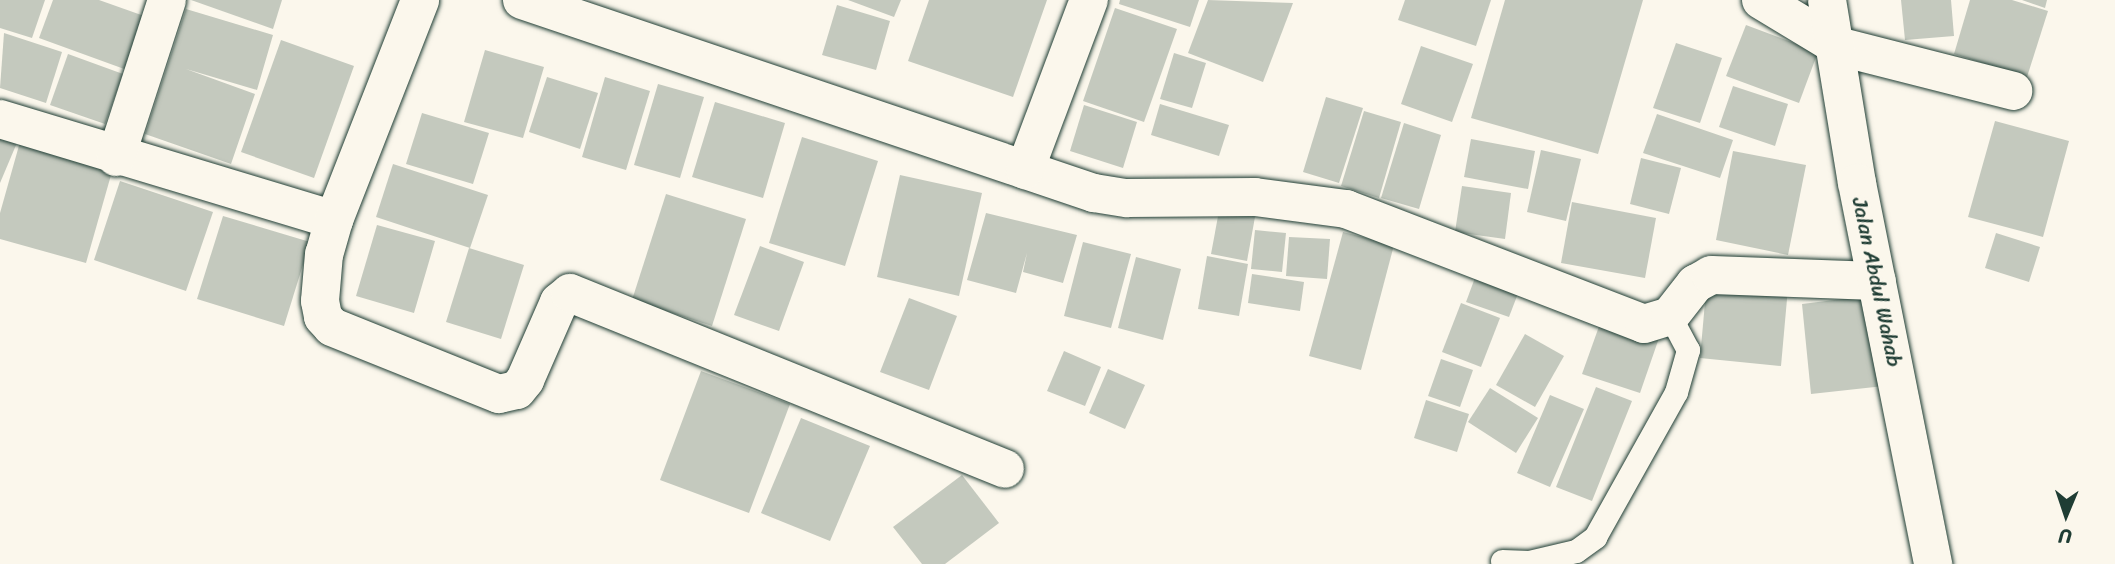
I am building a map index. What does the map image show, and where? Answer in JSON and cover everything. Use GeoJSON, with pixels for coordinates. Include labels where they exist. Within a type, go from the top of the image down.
{"type":"FeatureCollection","features":[{"type":"Feature","properties":{"kind":"street"},"geometry":{"type":"LineString","coordinates":[[420,0],[334,220],[324,254],[320,301],[323,317],[332,327],[499,394],[517,390],[525,380],[559,302],[570,293],[1005,469]]}},
{"type":"Feature","properties":{"kind":"street"},"geometry":{"type":"LineString","coordinates":[[522,0],[1025,170],[1127,198],[1255,197],[1346,209],[1644,324],[1670,316],[1695,284],[1711,275],[1877,281]]}},
{"type":"Feature","properties":{"kind":"street"},"geometry":{"type":"LineString","coordinates":[[1025,170],[1088,0]]}},
{"type":"Feature","properties":{"kind":"street"},"geometry":{"type":"LineString","coordinates":[[1761,0],[1837,46],[2013,91]]}},
{"type":"Feature","properties":{"kind":"street","name":"Jalan Abdul Wahab"},"geometry":{"type":"LineString","coordinates":[[1827,0],[1837,46],[1857,183],[1933,564]]}},
{"type":"Feature","properties":{"kind":"street"},"geometry":{"type":"LineString","coordinates":[[116,157],[155,4]]}},
{"type":"Feature","properties":{"kind":"street"},"geometry":{"type":"LineString","coordinates":[[0,119],[116,157],[334,220]]}},
{"type":"Feature","properties":{"kind":"lane"},"geometry":{"type":"LineString","coordinates":[[1502,561],[1529,562],[1576,551],[1595,537],[1676,392],[1688,350],[1670,316]]}},
{"type":"Feature","properties":{"kind":"building"},"geometry":{"type":"Polygon","coordinates":[[[0,0],[45,0],[32,38],[0,28],[0,0]]]}},
{"type":"Feature","properties":{"kind":"building"},"geometry":{"type":"Polygon","coordinates":[[[53,0],[99,0],[147,17],[127,70],[39,38],[53,0]]]}},
{"type":"Feature","properties":{"kind":"building"},"geometry":{"type":"Polygon","coordinates":[[[191,0],[282,0],[273,29],[191,0]]]}},
{"type":"Feature","properties":{"kind":"building"},"geometry":{"type":"Polygon","coordinates":[[[848,0],[901,0],[894,17],[848,0]]]}},
{"type":"Feature","properties":{"kind":"building"},"geometry":{"type":"Polygon","coordinates":[[[929,0],[1047,0],[1013,97],[908,61],[929,0]]]}},
{"type":"Feature","properties":{"kind":"building"},"geometry":{"type":"Polygon","coordinates":[[[1120,0],[1199,0],[1190,27],[1119,4],[1120,0]]]}},
{"type":"Feature","properties":{"kind":"building"},"geometry":{"type":"Polygon","coordinates":[[[1208,0],[1293,3],[1263,82],[1188,53],[1208,0]]]}},
{"type":"Feature","properties":{"kind":"building"},"geometry":{"type":"Polygon","coordinates":[[[1405,0],[1491,0],[1476,46],[1398,20],[1405,0]]]}},
{"type":"Feature","properties":{"kind":"building"},"geometry":{"type":"Polygon","coordinates":[[[1505,0],[1643,0],[1598,154],[1471,118],[1505,0]]]}},
{"type":"Feature","properties":{"kind":"building"},"geometry":{"type":"Polygon","coordinates":[[[1901,0],[1951,0],[1954,36],[1905,40],[1901,0]]]}},
{"type":"Feature","properties":{"kind":"building"},"geometry":{"type":"Polygon","coordinates":[[[1970,0],[2012,0],[2048,11],[2027,77],[1954,54],[1970,0]]]}},
{"type":"Feature","properties":{"kind":"building"},"geometry":{"type":"Polygon","coordinates":[[[2022,0],[2047,0],[2045,8],[2022,0]]]}},
{"type":"Feature","properties":{"kind":"building"},"geometry":{"type":"Polygon","coordinates":[[[837,5],[890,21],[876,70],[822,55],[837,5]]]}},
{"type":"Feature","properties":{"kind":"building"},"geometry":{"type":"Polygon","coordinates":[[[1115,8],[1177,29],[1144,122],[1083,101],[1115,8]]]}},
{"type":"Feature","properties":{"kind":"building"},"geometry":{"type":"Polygon","coordinates":[[[186,9],[273,35],[257,90],[186,69],[255,94],[231,164],[145,134],[186,9]]]}},
{"type":"Feature","properties":{"kind":"building"},"geometry":{"type":"Polygon","coordinates":[[[1746,25],[1818,52],[1799,103],[1726,76],[1746,25]]]}},
{"type":"Feature","properties":{"kind":"building"},"geometry":{"type":"Polygon","coordinates":[[[4,33],[62,52],[46,103],[0,88],[4,33]]]}},
{"type":"Feature","properties":{"kind":"building"},"geometry":{"type":"Polygon","coordinates":[[[281,40],[354,66],[314,178],[241,152],[281,40]]]}},
{"type":"Feature","properties":{"kind":"building"},"geometry":{"type":"Polygon","coordinates":[[[1676,43],[1722,58],[1700,123],[1653,108],[1676,43]]]}},
{"type":"Feature","properties":{"kind":"building"},"geometry":{"type":"Polygon","coordinates":[[[1421,46],[1473,64],[1452,122],[1401,104],[1421,46]]]}},
{"type":"Feature","properties":{"kind":"building"},"geometry":{"type":"Polygon","coordinates":[[[485,50],[544,67],[523,138],[464,122],[485,50]]]}},
{"type":"Feature","properties":{"kind":"building"},"geometry":{"type":"Polygon","coordinates":[[[1174,53],[1206,63],[1192,108],[1160,99],[1174,53]]]}},
{"type":"Feature","properties":{"kind":"building"},"geometry":{"type":"Polygon","coordinates":[[[68,54],[123,74],[105,124],[50,105],[68,54]]]}},
{"type":"Feature","properties":{"kind":"building"},"geometry":{"type":"Polygon","coordinates":[[[547,77],[598,93],[580,149],[529,132],[547,77]]]}},
{"type":"Feature","properties":{"kind":"building"},"geometry":{"type":"Polygon","coordinates":[[[605,77],[650,91],[626,170],[582,157],[605,77]]]}},
{"type":"Feature","properties":{"kind":"building"},"geometry":{"type":"Polygon","coordinates":[[[658,84],[704,97],[680,178],[634,165],[658,84]]]}},
{"type":"Feature","properties":{"kind":"building"},"geometry":{"type":"Polygon","coordinates":[[[1733,86],[1788,104],[1775,146],[1719,127],[1733,86]]]}},
{"type":"Feature","properties":{"kind":"building"},"geometry":{"type":"Polygon","coordinates":[[[1326,97],[1363,108],[1339,183],[1303,172],[1326,97]]]}},
{"type":"Feature","properties":{"kind":"building"},"geometry":{"type":"Polygon","coordinates":[[[715,102],[785,123],[763,198],[692,177],[715,102]]]}},
{"type":"Feature","properties":{"kind":"building"},"geometry":{"type":"Polygon","coordinates":[[[1160,104],[1229,125],[1219,156],[1151,135],[1160,104]]]}},
{"type":"Feature","properties":{"kind":"building"},"geometry":{"type":"Polygon","coordinates":[[[1084,105],[1137,122],[1123,168],[1070,151],[1084,105]]]}},
{"type":"Feature","properties":{"kind":"building"},"geometry":{"type":"Polygon","coordinates":[[[1364,111],[1401,122],[1379,198],[1341,186],[1364,111]]]}},
{"type":"Feature","properties":{"kind":"building"},"geometry":{"type":"Polygon","coordinates":[[[422,113],[489,133],[473,184],[406,164],[422,113]]]}},
{"type":"Feature","properties":{"kind":"building"},"geometry":{"type":"Polygon","coordinates":[[[1657,114],[1733,140],[1720,178],[1643,153],[1657,114]]]}},
{"type":"Feature","properties":{"kind":"building"},"geometry":{"type":"Polygon","coordinates":[[[1995,121],[2069,141],[2043,237],[1968,217],[1995,121]]]}},
{"type":"Feature","properties":{"kind":"building"},"geometry":{"type":"Polygon","coordinates":[[[1404,123],[1441,135],[1419,209],[1381,198],[1404,123]]]}},
{"type":"Feature","properties":{"kind":"building"},"geometry":{"type":"Polygon","coordinates":[[[0,130],[19,138],[0,183],[0,130]]]}},
{"type":"Feature","properties":{"kind":"building"},"geometry":{"type":"Polygon","coordinates":[[[802,137],[878,161],[845,266],[769,243],[802,137]]]}},
{"type":"Feature","properties":{"kind":"building"},"geometry":{"type":"Polygon","coordinates":[[[1471,139],[1535,151],[1528,189],[1464,177],[1471,139]]]}},
{"type":"Feature","properties":{"kind":"building"},"geometry":{"type":"Polygon","coordinates":[[[20,142],[113,168],[86,263],[0,239],[0,213],[20,142]]]}},
{"type":"Feature","properties":{"kind":"building"},"geometry":{"type":"Polygon","coordinates":[[[1541,150],[1581,159],[1566,221],[1527,212],[1541,150]]]}},
{"type":"Feature","properties":{"kind":"building"},"geometry":{"type":"Polygon","coordinates":[[[1733,151],[1806,165],[1788,255],[1716,240],[1733,151]]]}},
{"type":"Feature","properties":{"kind":"building"},"geometry":{"type":"Polygon","coordinates":[[[1641,158],[1681,168],[1669,214],[1630,204],[1641,158]]]}},
{"type":"Feature","properties":{"kind":"building"},"geometry":{"type":"Polygon","coordinates":[[[393,164],[488,195],[470,248],[376,217],[393,164]]]}},
{"type":"Feature","properties":{"kind":"building"},"geometry":{"type":"Polygon","coordinates":[[[900,175],[982,193],[959,296],[877,277],[900,175]]]}},
{"type":"Feature","properties":{"kind":"building"},"geometry":{"type":"Polygon","coordinates":[[[120,181],[213,212],[186,291],[94,260],[120,181]]]}},
{"type":"Feature","properties":{"kind":"building"},"geometry":{"type":"Polygon","coordinates":[[[1462,186],[1511,193],[1505,239],[1455,232],[1462,186]]]}},
{"type":"Feature","properties":{"kind":"building"},"geometry":{"type":"Polygon","coordinates":[[[666,194],[746,219],[712,326],[632,300],[666,194]]]}},
{"type":"Feature","properties":{"kind":"building"},"geometry":{"type":"Polygon","coordinates":[[[1572,202],[1656,218],[1645,278],[1561,263],[1572,202]]]}},
{"type":"Feature","properties":{"kind":"building"},"geometry":{"type":"Polygon","coordinates":[[[1219,211],[1255,217],[1247,261],[1211,254],[1219,211]]]}},
{"type":"Feature","properties":{"kind":"building"},"geometry":{"type":"Polygon","coordinates":[[[986,213],[1077,235],[1063,283],[1023,272],[1027,253],[1016,293],[967,280],[986,213]]]}},
{"type":"Feature","properties":{"kind":"building"},"geometry":{"type":"Polygon","coordinates":[[[223,216],[310,242],[284,326],[197,299],[223,216]]]}},
{"type":"Feature","properties":{"kind":"building"},"geometry":{"type":"Polygon","coordinates":[[[377,225],[435,241],[414,313],[356,296],[377,225]]]}},
{"type":"Feature","properties":{"kind":"building"},"geometry":{"type":"Polygon","coordinates":[[[1255,230],[1286,233],[1282,272],[1251,269],[1255,230]]]}},
{"type":"Feature","properties":{"kind":"building"},"geometry":{"type":"Polygon","coordinates":[[[1343,232],[1394,245],[1361,370],[1309,356],[1343,232]]]}},
{"type":"Feature","properties":{"kind":"building"},"geometry":{"type":"Polygon","coordinates":[[[1996,233],[2040,247],[2029,282],[1985,268],[1996,233]]]}},
{"type":"Feature","properties":{"kind":"building"},"geometry":{"type":"Polygon","coordinates":[[[1289,237],[1330,239],[1327,279],[1286,276],[1289,237]]]}},
{"type":"Feature","properties":{"kind":"building"},"geometry":{"type":"Polygon","coordinates":[[[1083,242],[1131,254],[1111,328],[1064,316],[1083,242]]]}},
{"type":"Feature","properties":{"kind":"building"},"geometry":{"type":"Polygon","coordinates":[[[760,246],[804,262],[779,331],[734,315],[760,246]]]}},
{"type":"Feature","properties":{"kind":"building"},"geometry":{"type":"Polygon","coordinates":[[[469,248],[524,265],[501,339],[446,322],[469,248]]]}},
{"type":"Feature","properties":{"kind":"building"},"geometry":{"type":"Polygon","coordinates":[[[1207,256],[1248,264],[1239,316],[1198,309],[1207,256]]]}},
{"type":"Feature","properties":{"kind":"building"},"geometry":{"type":"Polygon","coordinates":[[[1136,257],[1181,269],[1163,340],[1118,328],[1136,257]]]}},
{"type":"Feature","properties":{"kind":"building"},"geometry":{"type":"Polygon","coordinates":[[[1479,267],[1522,283],[1509,317],[1466,302],[1479,267]]]}},
{"type":"Feature","properties":{"kind":"building"},"geometry":{"type":"Polygon","coordinates":[[[1252,274],[1304,282],[1300,311],[1248,303],[1252,274]]]}},
{"type":"Feature","properties":{"kind":"building"},"geometry":{"type":"Polygon","coordinates":[[[1707,280],[1788,288],[1781,366],[1700,358],[1707,280]]]}},
{"type":"Feature","properties":{"kind":"building"},"geometry":{"type":"Polygon","coordinates":[[[1874,295],[1884,386],[1811,394],[1802,304],[1874,295]]]}},
{"type":"Feature","properties":{"kind":"building"},"geometry":{"type":"Polygon","coordinates":[[[909,298],[957,316],[929,390],[880,372],[909,298]]]}},
{"type":"Feature","properties":{"kind":"building"},"geometry":{"type":"Polygon","coordinates":[[[1461,303],[1500,318],[1481,367],[1442,352],[1461,303]]]}},
{"type":"Feature","properties":{"kind":"building"},"geometry":{"type":"Polygon","coordinates":[[[1602,318],[1659,338],[1640,393],[1582,374],[1602,318]]]}},
{"type":"Feature","properties":{"kind":"building"},"geometry":{"type":"Polygon","coordinates":[[[1525,334],[1564,356],[1535,407],[1496,385],[1525,334]]]}},
{"type":"Feature","properties":{"kind":"building"},"geometry":{"type":"Polygon","coordinates":[[[1064,351],[1101,367],[1085,406],[1047,391],[1064,351]]]}},
{"type":"Feature","properties":{"kind":"building"},"geometry":{"type":"Polygon","coordinates":[[[1441,359],[1473,370],[1460,407],[1428,396],[1441,359]]]}},
{"type":"Feature","properties":{"kind":"building"},"geometry":{"type":"Polygon","coordinates":[[[1108,369],[1145,385],[1125,429],[1089,413],[1108,369]]]}},
{"type":"Feature","properties":{"kind":"building"},"geometry":{"type":"Polygon","coordinates":[[[701,371],[790,404],[749,513],[660,480],[701,371]]]}},
{"type":"Feature","properties":{"kind":"building"},"geometry":{"type":"Polygon","coordinates":[[[1596,387],[1632,401],[1592,501],[1556,487],[1596,387]]]}},
{"type":"Feature","properties":{"kind":"building"},"geometry":{"type":"Polygon","coordinates":[[[1490,388],[1538,418],[1516,453],[1468,422],[1490,388]]]}},
{"type":"Feature","properties":{"kind":"building"},"geometry":{"type":"Polygon","coordinates":[[[1550,395],[1584,409],[1550,487],[1517,473],[1550,395]]]}},
{"type":"Feature","properties":{"kind":"building"},"geometry":{"type":"Polygon","coordinates":[[[1426,400],[1469,414],[1457,452],[1414,438],[1426,400]]]}},
{"type":"Feature","properties":{"kind":"building"},"geometry":{"type":"Polygon","coordinates":[[[801,418],[870,446],[830,541],[761,513],[801,418]]]}},
{"type":"Feature","properties":{"kind":"building"},"geometry":{"type":"Polygon","coordinates":[[[962,475],[999,523],[945,564],[922,564],[893,527],[962,475]]]}}]}
